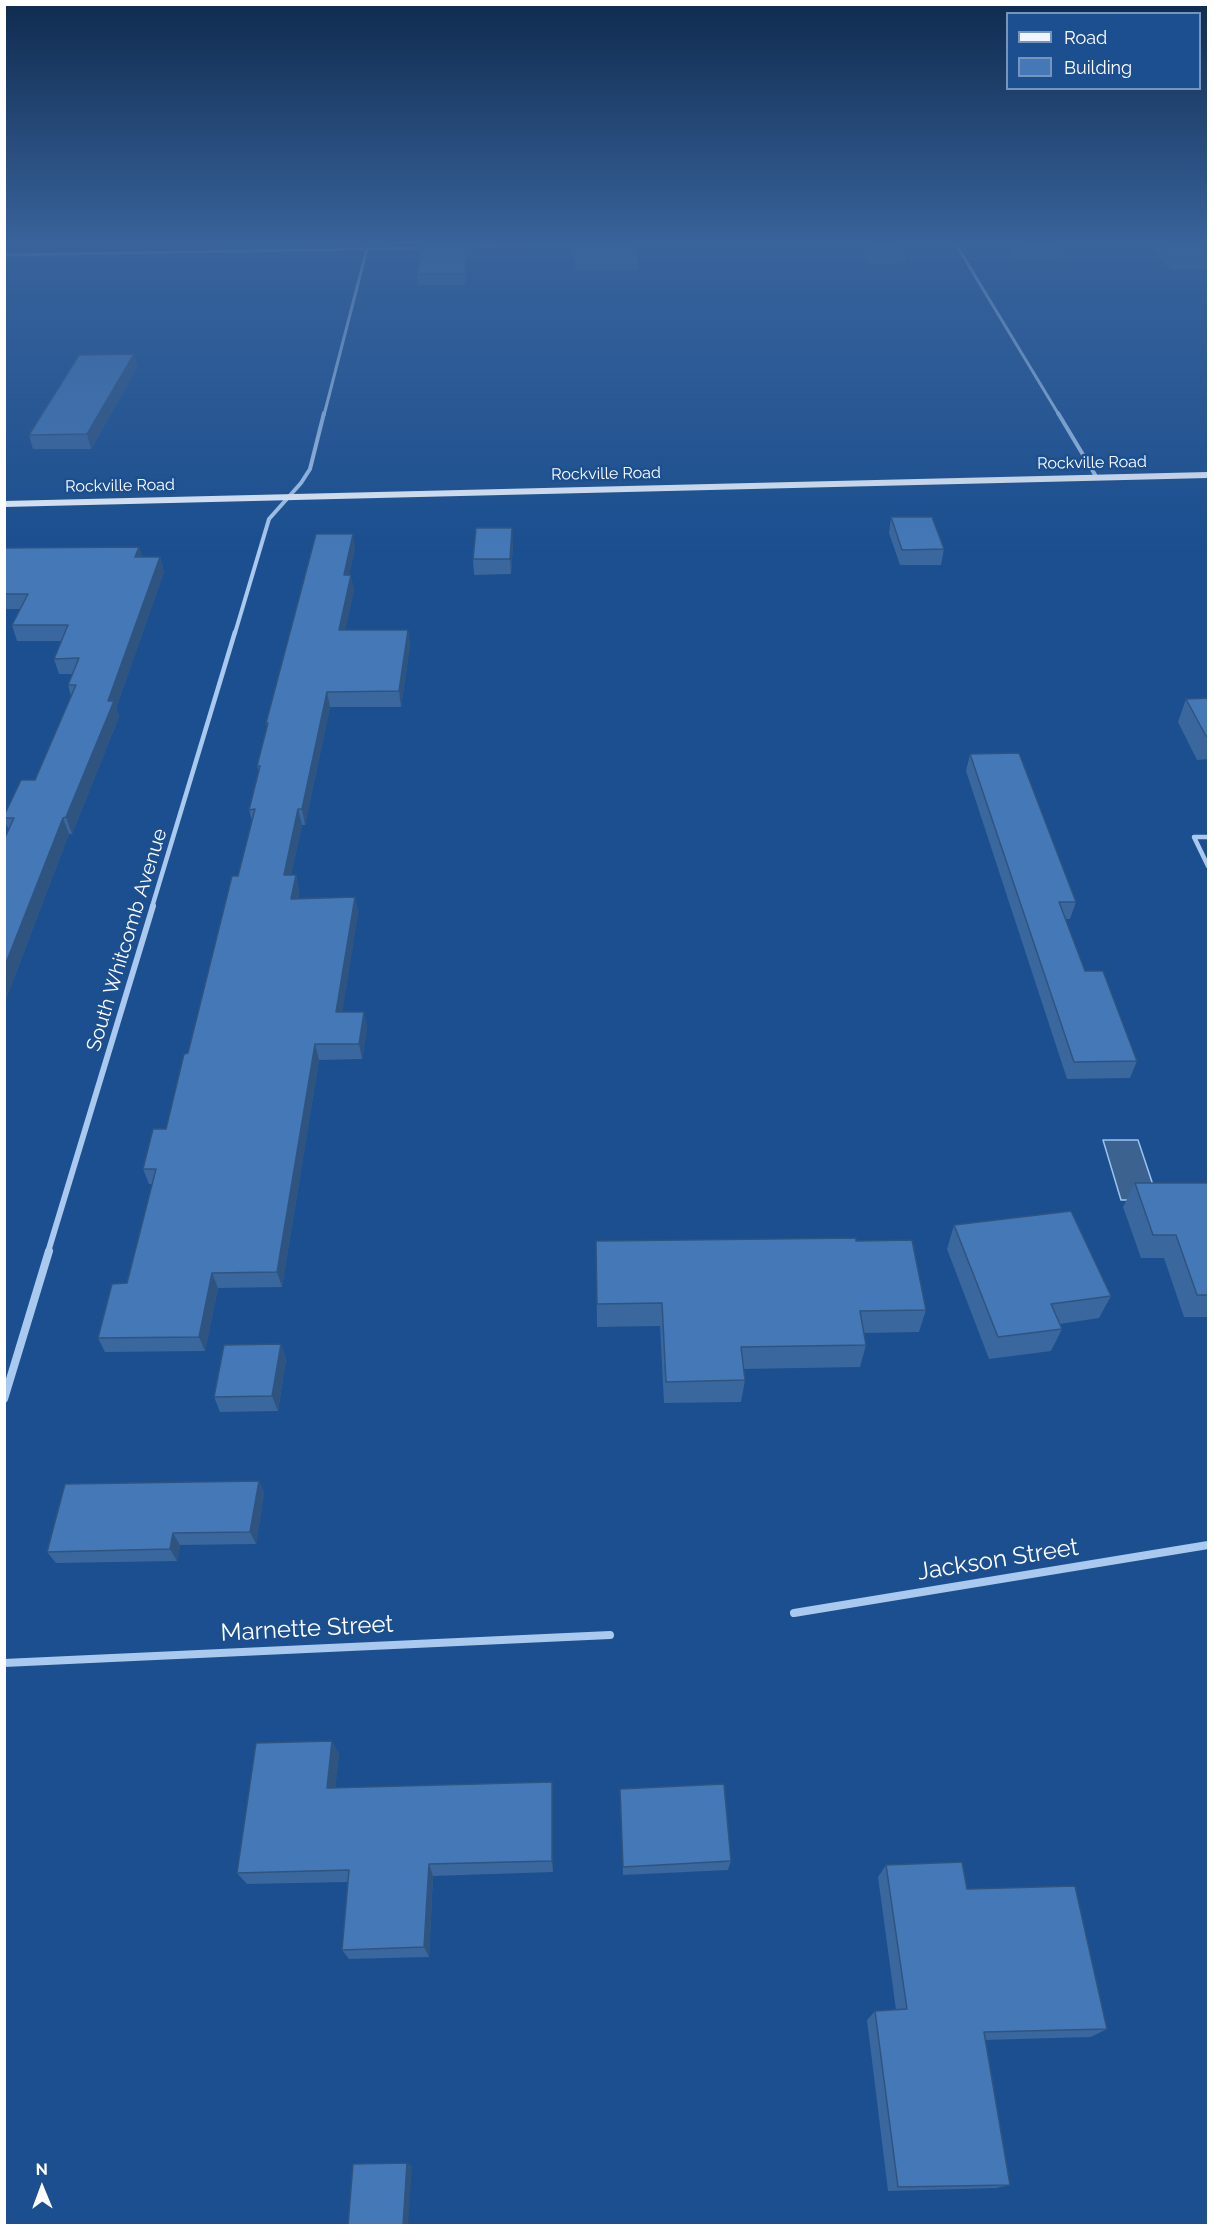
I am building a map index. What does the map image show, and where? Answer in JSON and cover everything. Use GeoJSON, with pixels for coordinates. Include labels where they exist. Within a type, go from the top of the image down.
{"type":"FeatureCollection","features":[{"type":"Feature","properties":{"kind":"main road","name":"Rockville Road"},"geometry":{"type":"LineString","coordinates":[[4,504],[1209,475]]}},
{"type":"Feature","properties":{"kind":"street","name":"South Whitcomb Avenue"},"geometry":{"type":"LineString","coordinates":[[4,1399],[269,519],[275,509],[305,479],[310,469],[342,345]]}},
{"type":"Feature","properties":{"kind":"street"},"geometry":{"type":"LineString","coordinates":[[1017,345],[1097,478]]}},
{"type":"Feature","properties":{"kind":"street"},"geometry":{"type":"LineString","coordinates":[[1209,837],[1194,837],[1209,866]]}},
{"type":"Feature","properties":{"kind":"street","name":"Jackson Street"},"geometry":{"type":"LineString","coordinates":[[794,1613],[1209,1545]]}},
{"type":"Feature","properties":{"kind":"street","name":"Marnette Street"},"geometry":{"type":"LineString","coordinates":[[4,1663],[610,1635]]}},
{"type":"Feature","properties":{"kind":"water"},"geometry":{"type":"Polygon","coordinates":[[[1103,1140],[1138,1140],[1158,1200],[1121,1200],[1103,1140]]]}},
{"type":"Feature","properties":{"kind":"building"},"geometry":{"type":"Polygon","coordinates":[[[134,354],[87,434],[29,435],[79,355],[134,354]]]}},
{"type":"Feature","properties":{"kind":"building"},"geometry":{"type":"Polygon","coordinates":[[[891,517],[932,517],[944,549],[902,550],[891,517]]]}},
{"type":"Feature","properties":{"kind":"building"},"geometry":{"type":"Polygon","coordinates":[[[476,528],[512,528],[510,559],[473,559],[476,528]]]}},
{"type":"Feature","properties":{"kind":"building"},"geometry":{"type":"Polygon","coordinates":[[[316,534],[353,534],[344,575],[351,575],[339,630],[408,630],[399,691],[327,692],[302,809],[298,809],[284,875],[296,875],[291,899],[355,897],[336,1012],[364,1012],[359,1044],[315,1044],[277,1272],[212,1273],[199,1337],[98,1338],[112,1284],[127,1283],[156,1169],[143,1169],[153,1129],[166,1129],[184,1054],[188,1053],[232,876],[238,876],[255,809],[249,810],[260,766],[257,766],[268,723],[266,723],[316,534]]]}},
{"type":"Feature","properties":{"kind":"building"},"geometry":{"type":"Polygon","coordinates":[[[139,547],[135,557],[160,557],[108,701],[114,701],[66,817],[63,818],[4,968],[4,840],[14,818],[4,818],[4,816],[21,780],[35,780],[76,685],[68,685],[79,658],[54,659],[68,625],[12,625],[28,594],[4,594],[4,548],[139,547]]]}},
{"type":"Feature","properties":{"kind":"building"},"geometry":{"type":"Polygon","coordinates":[[[1209,698],[1209,736],[1206,736],[1186,699],[1209,698]]]}},
{"type":"Feature","properties":{"kind":"building"},"geometry":{"type":"Polygon","coordinates":[[[1019,753],[1076,902],[1059,902],[1085,971],[1103,971],[1137,1061],[1074,1062],[970,754],[1019,753]]]}},
{"type":"Feature","properties":{"kind":"building"},"geometry":{"type":"Polygon","coordinates":[[[1135,1183],[1209,1183],[1209,1295],[1197,1295],[1176,1235],[1153,1235],[1135,1183]]]}},
{"type":"Feature","properties":{"kind":"building"},"geometry":{"type":"Polygon","coordinates":[[[1071,1211],[1111,1296],[1051,1304],[1062,1329],[998,1337],[954,1225],[1071,1211]]]}},
{"type":"Feature","properties":{"kind":"building"},"geometry":{"type":"Polygon","coordinates":[[[856,1238],[856,1241],[912,1240],[926,1310],[860,1311],[866,1345],[741,1347],[745,1380],[666,1382],[662,1303],[597,1304],[596,1241],[856,1238]]]}},
{"type":"Feature","properties":{"kind":"building"},"geometry":{"type":"Polygon","coordinates":[[[281,1344],[272,1396],[214,1397],[224,1345],[281,1344]]]}},
{"type":"Feature","properties":{"kind":"building"},"geometry":{"type":"Polygon","coordinates":[[[259,1481],[250,1532],[173,1533],[170,1549],[47,1552],[65,1484],[259,1481]]]}},
{"type":"Feature","properties":{"kind":"building"},"geometry":{"type":"Polygon","coordinates":[[[332,1741],[327,1788],[552,1782],[552,1861],[429,1864],[424,1947],[342,1950],[349,1870],[237,1873],[256,1743],[332,1741]]]}},
{"type":"Feature","properties":{"kind":"building"},"geometry":{"type":"Polygon","coordinates":[[[724,1784],[731,1861],[623,1867],[620,1789],[724,1784]]]}},
{"type":"Feature","properties":{"kind":"building"},"geometry":{"type":"Polygon","coordinates":[[[962,1862],[967,1889],[1075,1886],[1107,2029],[984,2032],[1010,2185],[898,2187],[875,2011],[907,2009],[886,1865],[962,1862]]]}},
{"type":"Feature","properties":{"kind":"building"},"geometry":{"type":"Polygon","coordinates":[[[407,2163],[403,2226],[348,2226],[353,2164],[407,2163]]]}}]}
